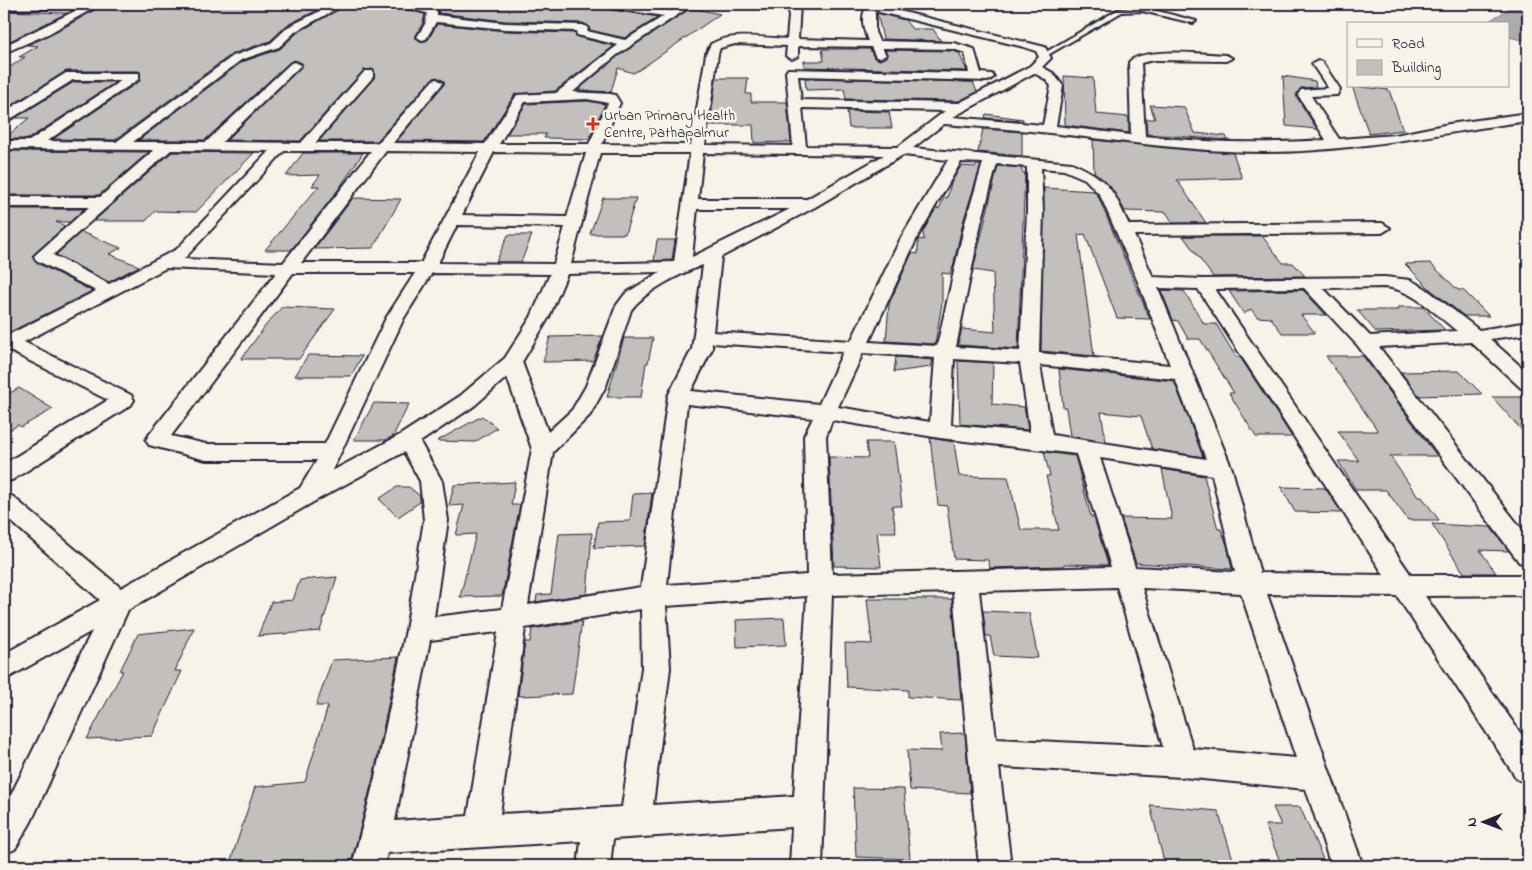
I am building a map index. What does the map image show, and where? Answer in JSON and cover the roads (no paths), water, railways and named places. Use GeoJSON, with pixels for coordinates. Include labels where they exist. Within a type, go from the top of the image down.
{"type":"FeatureCollection","features":[{"type":"Feature","properties":{"kind":"street"},"geometry":{"type":"LineString","coordinates":[[4,6],[96,4]]}},
{"type":"Feature","properties":{"kind":"street"},"geometry":{"type":"LineString","coordinates":[[4,50],[44,32],[96,4]]}},
{"type":"Feature","properties":{"kind":"street"},"geometry":{"type":"LineString","coordinates":[[117,147],[217,71],[238,58],[275,45],[292,29],[341,4]]}},
{"type":"Feature","properties":{"kind":"street"},"geometry":{"type":"LineString","coordinates":[[402,4],[505,26],[583,28],[581,33],[628,44]]}},
{"type":"Feature","properties":{"kind":"street"},"geometry":{"type":"LineString","coordinates":[[604,4],[674,14]]}},
{"type":"Feature","properties":{"kind":"street"},"geometry":{"type":"LineString","coordinates":[[560,96],[591,70],[689,4]]}},
{"type":"Feature","properties":{"kind":"street"},"geometry":{"type":"LineString","coordinates":[[795,4],[792,72],[800,150]]}},
{"type":"Feature","properties":{"kind":"street"},"geometry":{"type":"LineString","coordinates":[[543,449],[580,415],[599,378],[622,310],[631,298],[682,266],[713,255],[810,204],[901,151],[940,120],[1034,68],[1045,58],[1041,49],[1028,45],[860,4]]}},
{"type":"Feature","properties":{"kind":"street"},"geometry":{"type":"LineString","coordinates":[[872,7],[868,13],[870,32],[887,74],[894,106]]}},
{"type":"Feature","properties":{"kind":"street"},"geometry":{"type":"LineString","coordinates":[[422,37],[435,12]]}},
{"type":"Feature","properties":{"kind":"street"},"geometry":{"type":"LineString","coordinates":[[682,266],[697,149],[712,54],[715,46],[722,42],[735,40],[963,47],[970,51],[976,76]]}},
{"type":"Feature","properties":{"kind":"street"},"geometry":{"type":"LineString","coordinates":[[1138,139],[1136,62],[1141,58],[1153,57],[1226,58]]}},
{"type":"Feature","properties":{"kind":"street"},"geometry":{"type":"LineString","coordinates":[[1318,64],[1334,88],[1333,92],[1305,93],[1304,95],[1335,144]]}},
{"type":"Feature","properties":{"kind":"street"},"geometry":{"type":"LineString","coordinates":[[209,147],[295,65]]}},
{"type":"Feature","properties":{"kind":"street"},"geometry":{"type":"LineString","coordinates":[[1034,68],[1049,76],[1057,86],[1049,129]]}},
{"type":"Feature","properties":{"kind":"street"},"geometry":{"type":"LineString","coordinates":[[792,72],[1017,78]]}},
{"type":"Feature","properties":{"kind":"street"},"geometry":{"type":"LineString","coordinates":[[305,146],[369,74]]}},
{"type":"Feature","properties":{"kind":"street"},"geometry":{"type":"LineString","coordinates":[[4,117],[70,76],[135,76],[31,146]]}},
{"type":"Feature","properties":{"kind":"street"},"geometry":{"type":"LineString","coordinates":[[332,452],[206,452],[157,440],[382,147],[437,83]]}},
{"type":"Feature","properties":{"kind":"street"},"geometry":{"type":"LineString","coordinates":[[4,668],[308,494],[408,440],[467,401],[512,362],[540,317],[560,269],[594,148],[614,103],[611,98],[601,96],[560,96],[520,98],[489,148],[427,268],[395,318],[332,452],[308,494]]}},
{"type":"Feature","properties":{"kind":"street"},"geometry":{"type":"LineString","coordinates":[[795,104],[962,107]]}},
{"type":"Feature","properties":{"kind":"street"},"geometry":{"type":"LineString","coordinates":[[940,120],[1221,147],[1266,148],[1395,139],[1449,128],[1528,117]]}},
{"type":"Feature","properties":{"kind":"street"},"geometry":{"type":"LineString","coordinates":[[1067,166],[1068,131]]}},
{"type":"Feature","properties":{"kind":"street"},"geometry":{"type":"LineString","coordinates":[[4,145],[901,151],[1067,166],[1090,176],[1107,193],[1125,230],[1221,469],[1251,584],[1347,866]]}},
{"type":"Feature","properties":{"kind":"street"},"geometry":{"type":"LineString","coordinates":[[109,291],[42,256],[166,147]]}},
{"type":"Feature","properties":{"kind":"street"},"geometry":{"type":"LineString","coordinates":[[6,342],[183,253],[280,147]]}},
{"type":"Feature","properties":{"kind":"street"},"geometry":{"type":"LineString","coordinates":[[806,866],[820,585],[815,436],[850,356],[857,348],[909,238],[957,157]]}},
{"type":"Feature","properties":{"kind":"street"},"geometry":{"type":"LineString","coordinates":[[940,431],[945,353],[973,223],[991,160]]}},
{"type":"Feature","properties":{"kind":"street"},"geometry":{"type":"LineString","coordinates":[[1034,163],[1035,211],[1029,358],[1042,442]]}},
{"type":"Feature","properties":{"kind":"street"},"geometry":{"type":"LineString","coordinates":[[4,202],[103,202]]}},
{"type":"Feature","properties":{"kind":"street"},"geometry":{"type":"LineString","coordinates":[[4,216],[20,202]]}},
{"type":"Feature","properties":{"kind":"street"},"geometry":{"type":"LineString","coordinates":[[690,204],[810,204]]}},
{"type":"Feature","properties":{"kind":"street"},"geometry":{"type":"LineString","coordinates":[[452,220],[574,222]]}},
{"type":"Feature","properties":{"kind":"street"},"geometry":{"type":"LineString","coordinates":[[1125,230],[1382,228]]}},
{"type":"Feature","properties":{"kind":"street"},"geometry":{"type":"LineString","coordinates":[[635,822],[656,668],[653,596],[678,396],[702,349],[713,255]]}},
{"type":"Feature","properties":{"kind":"street"},"geometry":{"type":"LineString","coordinates":[[162,263],[288,268],[560,269],[682,266]]}},
{"type":"Feature","properties":{"kind":"street"},"geometry":{"type":"LineString","coordinates":[[1147,282],[1203,284],[1385,282],[1404,284],[1419,292],[1476,336],[1528,383]]}},
{"type":"Feature","properties":{"kind":"street"},"geometry":{"type":"LineString","coordinates":[[1309,283],[1364,342],[1528,555]]}},
{"type":"Feature","properties":{"kind":"street"},"geometry":{"type":"LineString","coordinates":[[1203,284],[1320,458],[1403,587],[1528,769]]}},
{"type":"Feature","properties":{"kind":"street"},"geometry":{"type":"LineString","coordinates":[[1364,342],[1476,336],[1528,328]]}},
{"type":"Feature","properties":{"kind":"street"},"geometry":{"type":"LineString","coordinates":[[704,337],[1029,358],[1184,373]]}},
{"type":"Feature","properties":{"kind":"street"},"geometry":{"type":"LineString","coordinates":[[4,474],[124,400],[6,342]]}},
{"type":"Feature","properties":{"kind":"street"},"geometry":{"type":"LineString","coordinates":[[482,830],[513,619],[543,449],[512,362]]}},
{"type":"Feature","properties":{"kind":"street"},"geometry":{"type":"LineString","coordinates":[[678,396],[826,412],[940,431],[1084,447],[1221,469]]}},
{"type":"Feature","properties":{"kind":"street"},"geometry":{"type":"LineString","coordinates":[[408,440],[431,481],[436,520],[419,630],[372,852],[482,830],[808,811]]}},
{"type":"Feature","properties":{"kind":"street"},"geometry":{"type":"LineString","coordinates":[[1084,447],[1091,462],[1182,763]]}},
{"type":"Feature","properties":{"kind":"street"},"geometry":{"type":"LineString","coordinates":[[4,502],[119,602]]}},
{"type":"Feature","properties":{"kind":"street"},"geometry":{"type":"LineString","coordinates":[[419,630],[513,619],[653,596],[820,585],[1126,576],[1251,584],[1403,587],[1528,585]]}},
{"type":"Feature","properties":{"kind":"street"},"geometry":{"type":"LineString","coordinates":[[965,582],[995,866]]}},
{"type":"Feature","properties":{"kind":"street"},"geometry":{"type":"LineString","coordinates":[[4,838],[20,812],[119,602]]}},
{"type":"Feature","properties":{"kind":"street"},"geometry":{"type":"LineString","coordinates":[[983,752],[1182,763],[1316,775]]}},
{"type":"Feature","properties":{"kind":"street"},"geometry":{"type":"LineString","coordinates":[[594,866],[599,824]]}},
{"type":"Feature","properties":{"kind":"lane"},"geometry":{"type":"LineString","coordinates":[[1044,55],[1121,10],[1142,9],[1193,21]]}},
{"type":"Feature","properties":{"kind":"place","name":"Urban Primary Health Centre, Pathapalmur"},"geometry":{"type":"Point","coordinates":[593,124]}}]}
